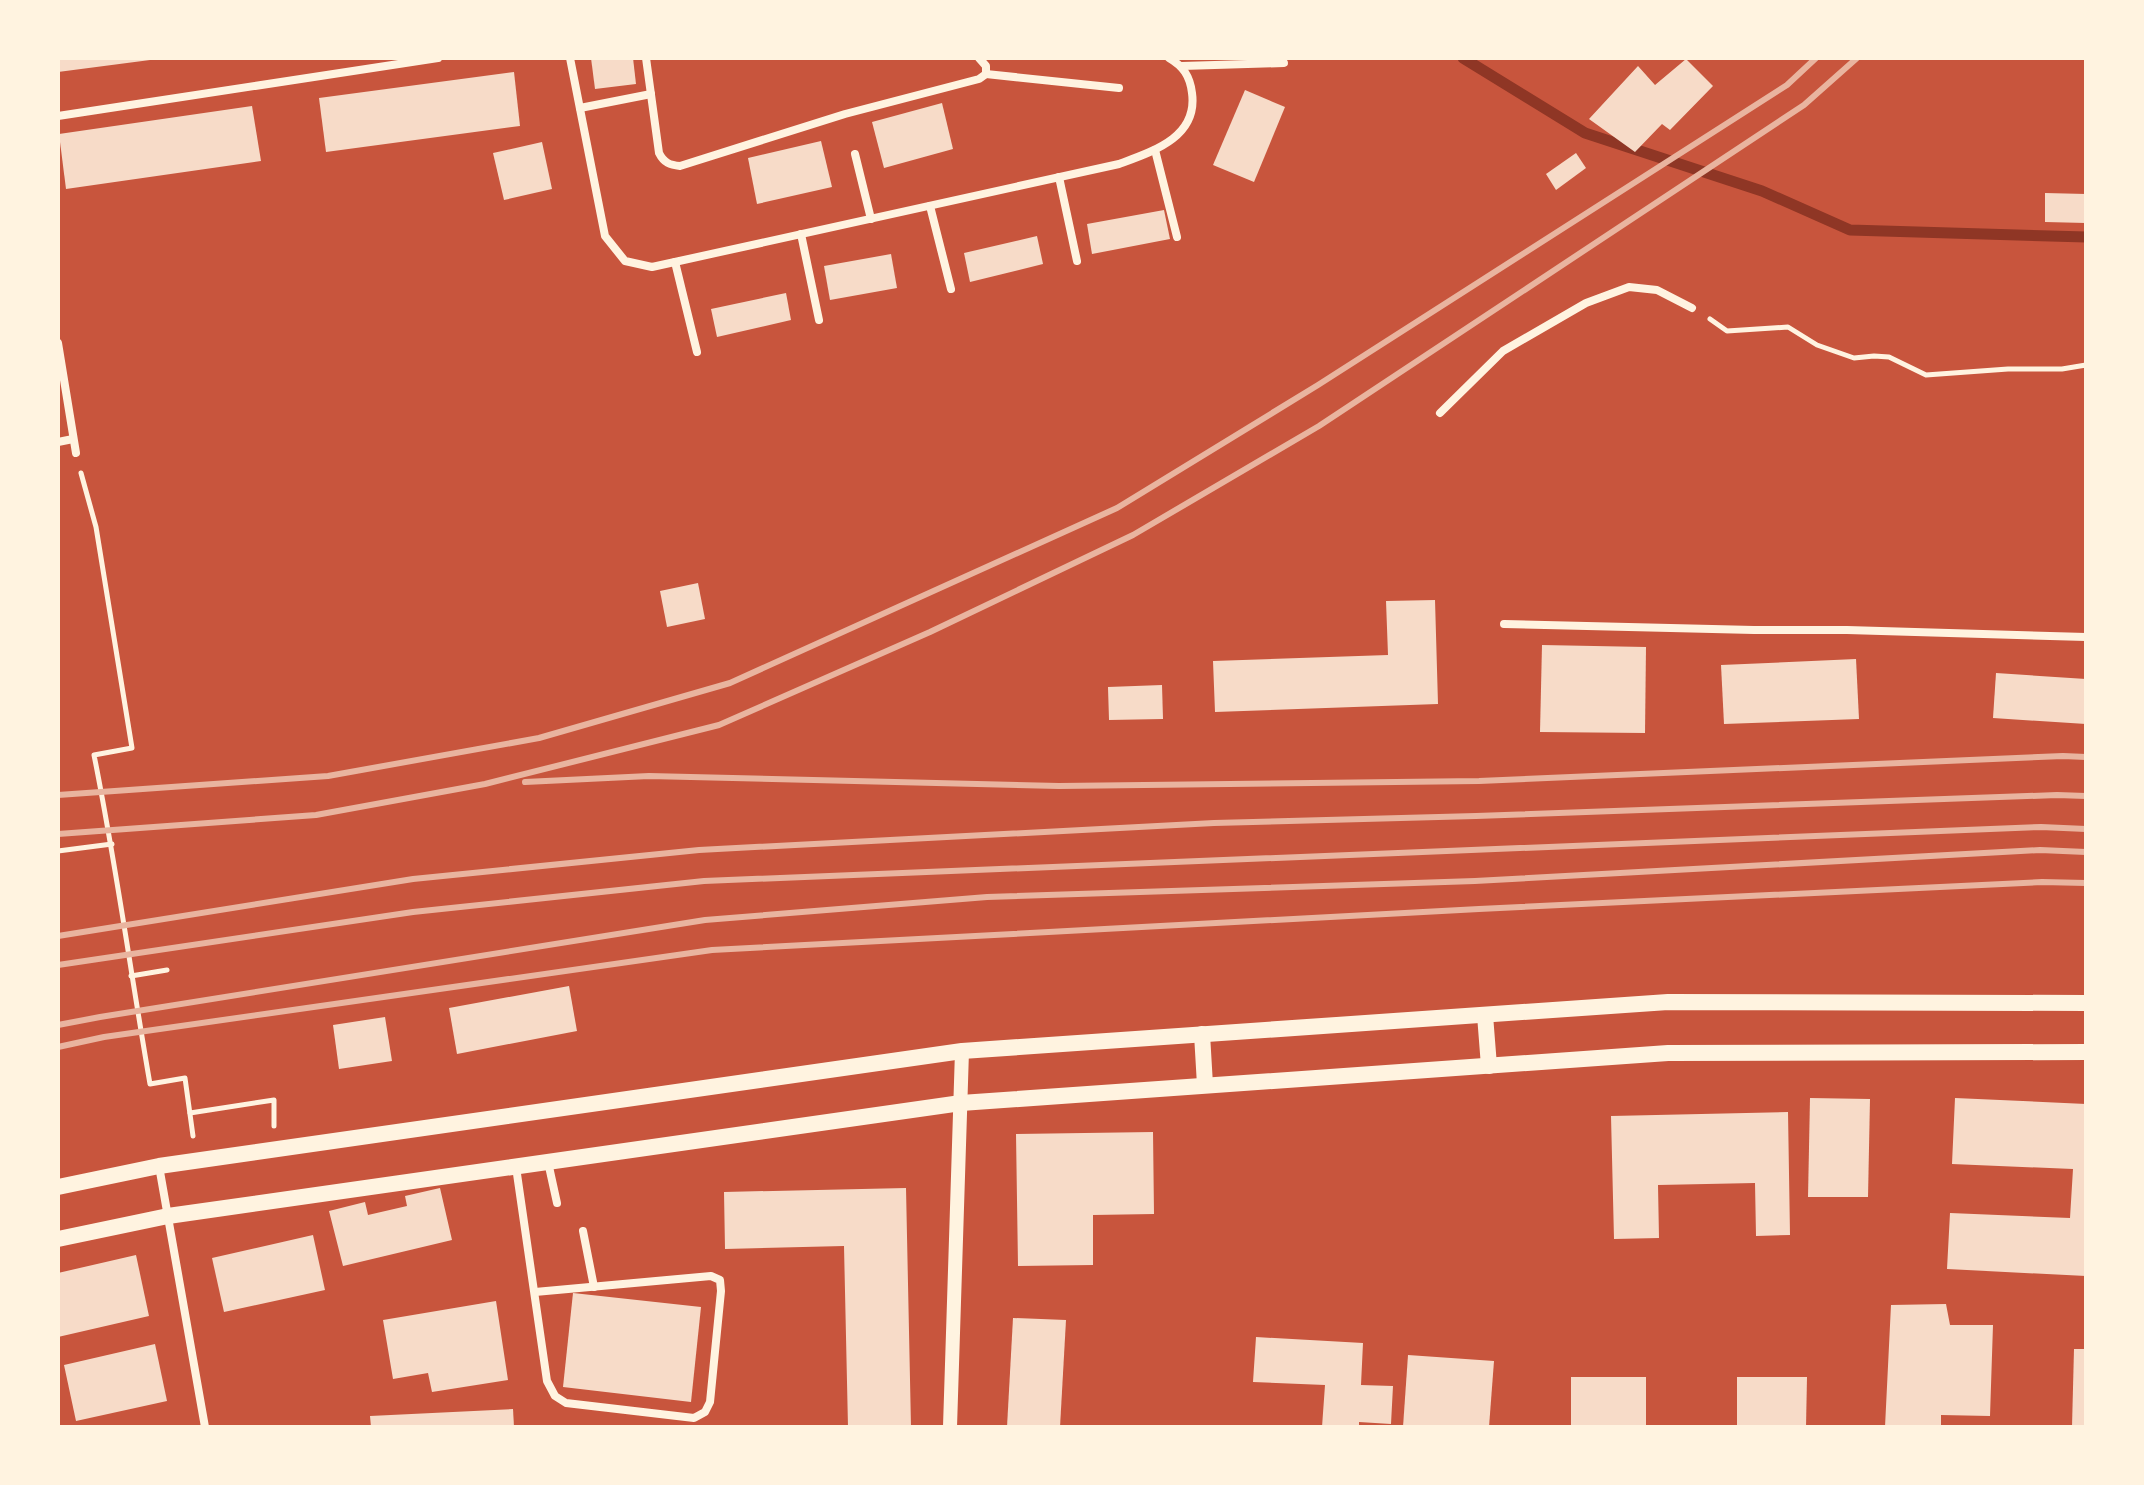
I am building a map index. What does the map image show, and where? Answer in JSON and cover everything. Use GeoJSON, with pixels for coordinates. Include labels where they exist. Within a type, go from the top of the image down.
{"type":"FeatureCollection","features":[{"type":"Feature","properties":{"kind":"main road"},"geometry":{"type":"LineString","coordinates":[[58,1187],[159,1166],[962,1051],[1668,1002],[2086,1003]]}},
{"type":"Feature","properties":{"kind":"main road"},"geometry":{"type":"LineString","coordinates":[[1485,1015],[1489,1066]]}},
{"type":"Feature","properties":{"kind":"main road"},"geometry":{"type":"LineString","coordinates":[[1202,1034],[1205,1085]]}},
{"type":"Feature","properties":{"kind":"main road"},"geometry":{"type":"LineString","coordinates":[[58,1239],[168,1216],[961,1103],[1668,1053],[2086,1052]]}},
{"type":"Feature","properties":{"kind":"street"},"geometry":{"type":"LineString","coordinates":[[58,116],[438,58]]}},
{"type":"Feature","properties":{"kind":"street"},"geometry":{"type":"LineString","coordinates":[[570,58],[605,236],[625,261],[652,267],[1119,164],[1155,150],[1183,131],[1194,106],[1191,84],[1182,66],[1169,58]]}},
{"type":"Feature","properties":{"kind":"street"},"geometry":{"type":"LineString","coordinates":[[646,58],[659,153],[670,165],[680,166],[845,114],[979,79],[986,74],[1119,88]]}},
{"type":"Feature","properties":{"kind":"street"},"geometry":{"type":"LineString","coordinates":[[979,58],[986,66],[986,74]]}},
{"type":"Feature","properties":{"kind":"street"},"geometry":{"type":"LineString","coordinates":[[1182,66],[1284,63]]}},
{"type":"Feature","properties":{"kind":"street"},"geometry":{"type":"LineString","coordinates":[[580,108],[651,94]]}},
{"type":"Feature","properties":{"kind":"street"},"geometry":{"type":"LineString","coordinates":[[1155,150],[1177,237]]}},
{"type":"Feature","properties":{"kind":"street"},"geometry":{"type":"LineString","coordinates":[[855,154],[871,219]]}},
{"type":"Feature","properties":{"kind":"street"},"geometry":{"type":"LineString","coordinates":[[1059,177],[1077,261]]}},
{"type":"Feature","properties":{"kind":"street"},"geometry":{"type":"LineString","coordinates":[[930,206],[951,289]]}},
{"type":"Feature","properties":{"kind":"street"},"geometry":{"type":"LineString","coordinates":[[801,234],[819,320]]}},
{"type":"Feature","properties":{"kind":"street"},"geometry":{"type":"LineString","coordinates":[[675,262],[697,352]]}},
{"type":"Feature","properties":{"kind":"street"},"geometry":{"type":"LineString","coordinates":[[1440,413],[1503,351],[1586,303],[1629,287],[1657,290],[1692,308]]}},
{"type":"Feature","properties":{"kind":"street"},"geometry":{"type":"LineString","coordinates":[[58,343],[76,453]]}},
{"type":"Feature","properties":{"kind":"street"},"geometry":{"type":"LineString","coordinates":[[58,442],[73,439]]}},
{"type":"Feature","properties":{"kind":"street"},"geometry":{"type":"LineString","coordinates":[[1504,624],[2086,637]]}},
{"type":"Feature","properties":{"kind":"street"},"geometry":{"type":"LineString","coordinates":[[950,1427],[962,1051]]}},
{"type":"Feature","properties":{"kind":"street"},"geometry":{"type":"LineString","coordinates":[[548,1162],[557,1203]]}},
{"type":"Feature","properties":{"kind":"street"},"geometry":{"type":"LineString","coordinates":[[159,1166],[205,1427]]}},
{"type":"Feature","properties":{"kind":"street"},"geometry":{"type":"LineString","coordinates":[[516,1166],[547,1381],[555,1396],[566,1403],[694,1418],[705,1412],[710,1402],[720,1280],[711,1276],[535,1292]]}},
{"type":"Feature","properties":{"kind":"street"},"geometry":{"type":"LineString","coordinates":[[583,1231],[594,1287]]}},
{"type":"Feature","properties":{"kind":"path"},"geometry":{"type":"LineString","coordinates":[[1692,308],[1727,331],[1788,327],[1829,350],[1854,358],[1889,357],[1926,375],[2062,369],[2086,365]]}},
{"type":"Feature","properties":{"kind":"path"},"geometry":{"type":"LineString","coordinates":[[76,453],[96,527],[132,748],[94,755],[112,844],[131,976],[150,1084],[185,1078]]}},
{"type":"Feature","properties":{"kind":"path"},"geometry":{"type":"LineString","coordinates":[[58,851],[112,844]]}},
{"type":"Feature","properties":{"kind":"path"},"geometry":{"type":"LineString","coordinates":[[131,976],[167,970]]}},
{"type":"Feature","properties":{"kind":"path"},"geometry":{"type":"LineString","coordinates":[[190,1113],[274,1100]]}},
{"type":"Feature","properties":{"kind":"building"},"geometry":{"type":"Polygon","coordinates":[[[58,58],[150,58],[150,60],[58,72],[58,58]]]}},
{"type":"Feature","properties":{"kind":"building"},"geometry":{"type":"Polygon","coordinates":[[[591,58],[633,58],[636,84],[595,89],[591,58]]]}},
{"type":"Feature","properties":{"kind":"building"},"geometry":{"type":"Polygon","coordinates":[[[1686,59],[1713,86],[1670,130],[1662,124],[1635,152],[1589,119],[1638,66],[1655,85],[1686,59]]]}},
{"type":"Feature","properties":{"kind":"building"},"geometry":{"type":"Polygon","coordinates":[[[514,72],[520,126],[326,152],[319,98],[514,72]]]}},
{"type":"Feature","properties":{"kind":"building"},"geometry":{"type":"Polygon","coordinates":[[[1245,90],[1285,107],[1254,182],[1213,165],[1245,90]]]}},
{"type":"Feature","properties":{"kind":"building"},"geometry":{"type":"Polygon","coordinates":[[[942,103],[953,149],[884,168],[872,122],[942,103]]]}},
{"type":"Feature","properties":{"kind":"building"},"geometry":{"type":"Polygon","coordinates":[[[252,106],[261,161],[66,189],[59,134],[252,106]]]}},
{"type":"Feature","properties":{"kind":"building"},"geometry":{"type":"Polygon","coordinates":[[[821,141],[832,187],[757,204],[748,158],[821,141]]]}},
{"type":"Feature","properties":{"kind":"building"},"geometry":{"type":"Polygon","coordinates":[[[542,142],[552,189],[504,200],[493,153],[542,142]]]}},
{"type":"Feature","properties":{"kind":"building"},"geometry":{"type":"Polygon","coordinates":[[[1576,153],[1586,168],[1556,190],[1546,174],[1576,153]]]}},
{"type":"Feature","properties":{"kind":"building"},"geometry":{"type":"Polygon","coordinates":[[[2045,193],[2086,194],[2086,223],[2045,222],[2045,193]]]}},
{"type":"Feature","properties":{"kind":"building"},"geometry":{"type":"Polygon","coordinates":[[[1164,210],[1170,239],[1092,254],[1087,224],[1164,210]]]}},
{"type":"Feature","properties":{"kind":"building"},"geometry":{"type":"Polygon","coordinates":[[[1037,236],[1043,264],[970,282],[964,253],[1037,236]]]}},
{"type":"Feature","properties":{"kind":"building"},"geometry":{"type":"Polygon","coordinates":[[[891,254],[897,288],[830,300],[824,266],[891,254]]]}},
{"type":"Feature","properties":{"kind":"building"},"geometry":{"type":"Polygon","coordinates":[[[786,293],[791,320],[717,337],[711,309],[786,293]]]}},
{"type":"Feature","properties":{"kind":"building"},"geometry":{"type":"Polygon","coordinates":[[[698,583],[705,619],[667,627],[660,591],[698,583]]]}},
{"type":"Feature","properties":{"kind":"building"},"geometry":{"type":"Polygon","coordinates":[[[1435,600],[1438,704],[1215,712],[1213,661],[1388,655],[1386,601],[1435,600]]]}},
{"type":"Feature","properties":{"kind":"building"},"geometry":{"type":"Polygon","coordinates":[[[1542,645],[1646,647],[1645,733],[1540,732],[1542,645]]]}},
{"type":"Feature","properties":{"kind":"building"},"geometry":{"type":"Polygon","coordinates":[[[1856,659],[1859,719],[1724,724],[1721,665],[1856,659]]]}},
{"type":"Feature","properties":{"kind":"building"},"geometry":{"type":"Polygon","coordinates":[[[1996,673],[2086,679],[2086,724],[1993,718],[1996,673]]]}},
{"type":"Feature","properties":{"kind":"building"},"geometry":{"type":"Polygon","coordinates":[[[1162,685],[1163,719],[1109,720],[1108,687],[1162,685]]]}},
{"type":"Feature","properties":{"kind":"building"},"geometry":{"type":"Polygon","coordinates":[[[569,986],[577,1031],[457,1054],[449,1008],[569,986]]]}},
{"type":"Feature","properties":{"kind":"building"},"geometry":{"type":"Polygon","coordinates":[[[385,1017],[392,1061],[339,1069],[333,1025],[385,1017]]]}},
{"type":"Feature","properties":{"kind":"building"},"geometry":{"type":"Polygon","coordinates":[[[1810,1098],[1870,1099],[1868,1197],[1808,1197],[1810,1098]]]}},
{"type":"Feature","properties":{"kind":"building"},"geometry":{"type":"Polygon","coordinates":[[[1955,1098],[2086,1104],[2086,1276],[1947,1269],[1950,1213],[2070,1218],[2073,1169],[1952,1164],[1955,1098]]]}},
{"type":"Feature","properties":{"kind":"building"},"geometry":{"type":"Polygon","coordinates":[[[1788,1112],[1790,1235],[1756,1236],[1755,1183],[1658,1185],[1659,1238],[1614,1239],[1611,1116],[1788,1112]]]}},
{"type":"Feature","properties":{"kind":"building"},"geometry":{"type":"Polygon","coordinates":[[[1153,1132],[1154,1214],[1093,1215],[1093,1265],[1018,1266],[1016,1134],[1153,1132]]]}},
{"type":"Feature","properties":{"kind":"building"},"geometry":{"type":"Polygon","coordinates":[[[440,1188],[452,1240],[343,1266],[329,1211],[365,1202],[368,1215],[407,1206],[405,1196],[440,1188]]]}},
{"type":"Feature","properties":{"kind":"building"},"geometry":{"type":"Polygon","coordinates":[[[906,1188],[911,1427],[848,1427],[844,1246],[725,1249],[724,1192],[906,1188]]]}},
{"type":"Feature","properties":{"kind":"building"},"geometry":{"type":"Polygon","coordinates":[[[313,1235],[325,1290],[224,1312],[212,1258],[313,1235]]]}},
{"type":"Feature","properties":{"kind":"building"},"geometry":{"type":"Polygon","coordinates":[[[136,1255],[149,1316],[58,1337],[58,1273],[136,1255]]]}},
{"type":"Feature","properties":{"kind":"building"},"geometry":{"type":"Polygon","coordinates":[[[573,1293],[701,1307],[691,1402],[563,1387],[573,1293]]]}},
{"type":"Feature","properties":{"kind":"building"},"geometry":{"type":"Polygon","coordinates":[[[496,1301],[508,1380],[432,1392],[428,1373],[393,1379],[383,1320],[496,1301]]]}},
{"type":"Feature","properties":{"kind":"building"},"geometry":{"type":"Polygon","coordinates":[[[1946,1304],[1950,1325],[1993,1325],[1990,1416],[1941,1415],[1941,1427],[1885,1427],[1891,1305],[1946,1304]]]}},
{"type":"Feature","properties":{"kind":"building"},"geometry":{"type":"Polygon","coordinates":[[[1013,1318],[1066,1320],[1060,1427],[1007,1427],[1013,1318]]]}},
{"type":"Feature","properties":{"kind":"building"},"geometry":{"type":"Polygon","coordinates":[[[1256,1337],[1363,1343],[1361,1385],[1393,1386],[1391,1424],[1359,1422],[1359,1427],[1322,1427],[1325,1385],[1253,1382],[1256,1337]]]}},
{"type":"Feature","properties":{"kind":"building"},"geometry":{"type":"Polygon","coordinates":[[[155,1344],[167,1401],[76,1421],[64,1365],[155,1344]]]}},
{"type":"Feature","properties":{"kind":"building"},"geometry":{"type":"Polygon","coordinates":[[[2074,1349],[2086,1349],[2086,1427],[2072,1427],[2074,1349]]]}},
{"type":"Feature","properties":{"kind":"building"},"geometry":{"type":"Polygon","coordinates":[[[1408,1355],[1494,1361],[1489,1427],[1403,1427],[1408,1355]]]}},
{"type":"Feature","properties":{"kind":"building"},"geometry":{"type":"Polygon","coordinates":[[[1571,1377],[1646,1377],[1646,1427],[1571,1427],[1571,1377]]]}},
{"type":"Feature","properties":{"kind":"building"},"geometry":{"type":"Polygon","coordinates":[[[1737,1377],[1807,1377],[1806,1427],[1737,1427],[1737,1377]]]}},
{"type":"Feature","properties":{"kind":"building"},"geometry":{"type":"Polygon","coordinates":[[[513,1409],[514,1427],[371,1427],[370,1416],[513,1409]]]}},
{"type":"Feature","properties":{"kind":"waterway"},"geometry":{"type":"LineString","coordinates":[[1463,58],[1585,133],[1762,191],[1850,230],[2086,237]]}},
{"type":"Feature","properties":{"kind":"railway"},"geometry":{"type":"LineString","coordinates":[[58,795],[328,776],[539,738],[730,683],[1117,508],[1318,385],[1787,85],[1816,58]]}},
{"type":"Feature","properties":{"kind":"railway"},"geometry":{"type":"LineString","coordinates":[[58,834],[316,815],[485,784],[719,725],[930,632],[1133,535],[1319,426],[1804,105],[1857,58]]}},
{"type":"Feature","properties":{"kind":"railway"},"geometry":{"type":"LineString","coordinates":[[525,782],[649,776],[1059,786],[1479,781],[2086,757]]}},
{"type":"Feature","properties":{"kind":"railway"},"geometry":{"type":"LineString","coordinates":[[58,936],[413,879],[699,850],[1214,823],[2086,796]]}},
{"type":"Feature","properties":{"kind":"railway"},"geometry":{"type":"LineString","coordinates":[[58,965],[413,912],[704,881],[2041,827],[2086,829]]}},
{"type":"Feature","properties":{"kind":"railway"},"geometry":{"type":"LineString","coordinates":[[58,1025],[705,920],[987,897],[1475,881],[2040,850],[2086,852]]}},
{"type":"Feature","properties":{"kind":"railway"},"geometry":{"type":"LineString","coordinates":[[58,1047],[104,1037],[712,950],[1479,909],[2042,882],[2086,883]]}}]}
